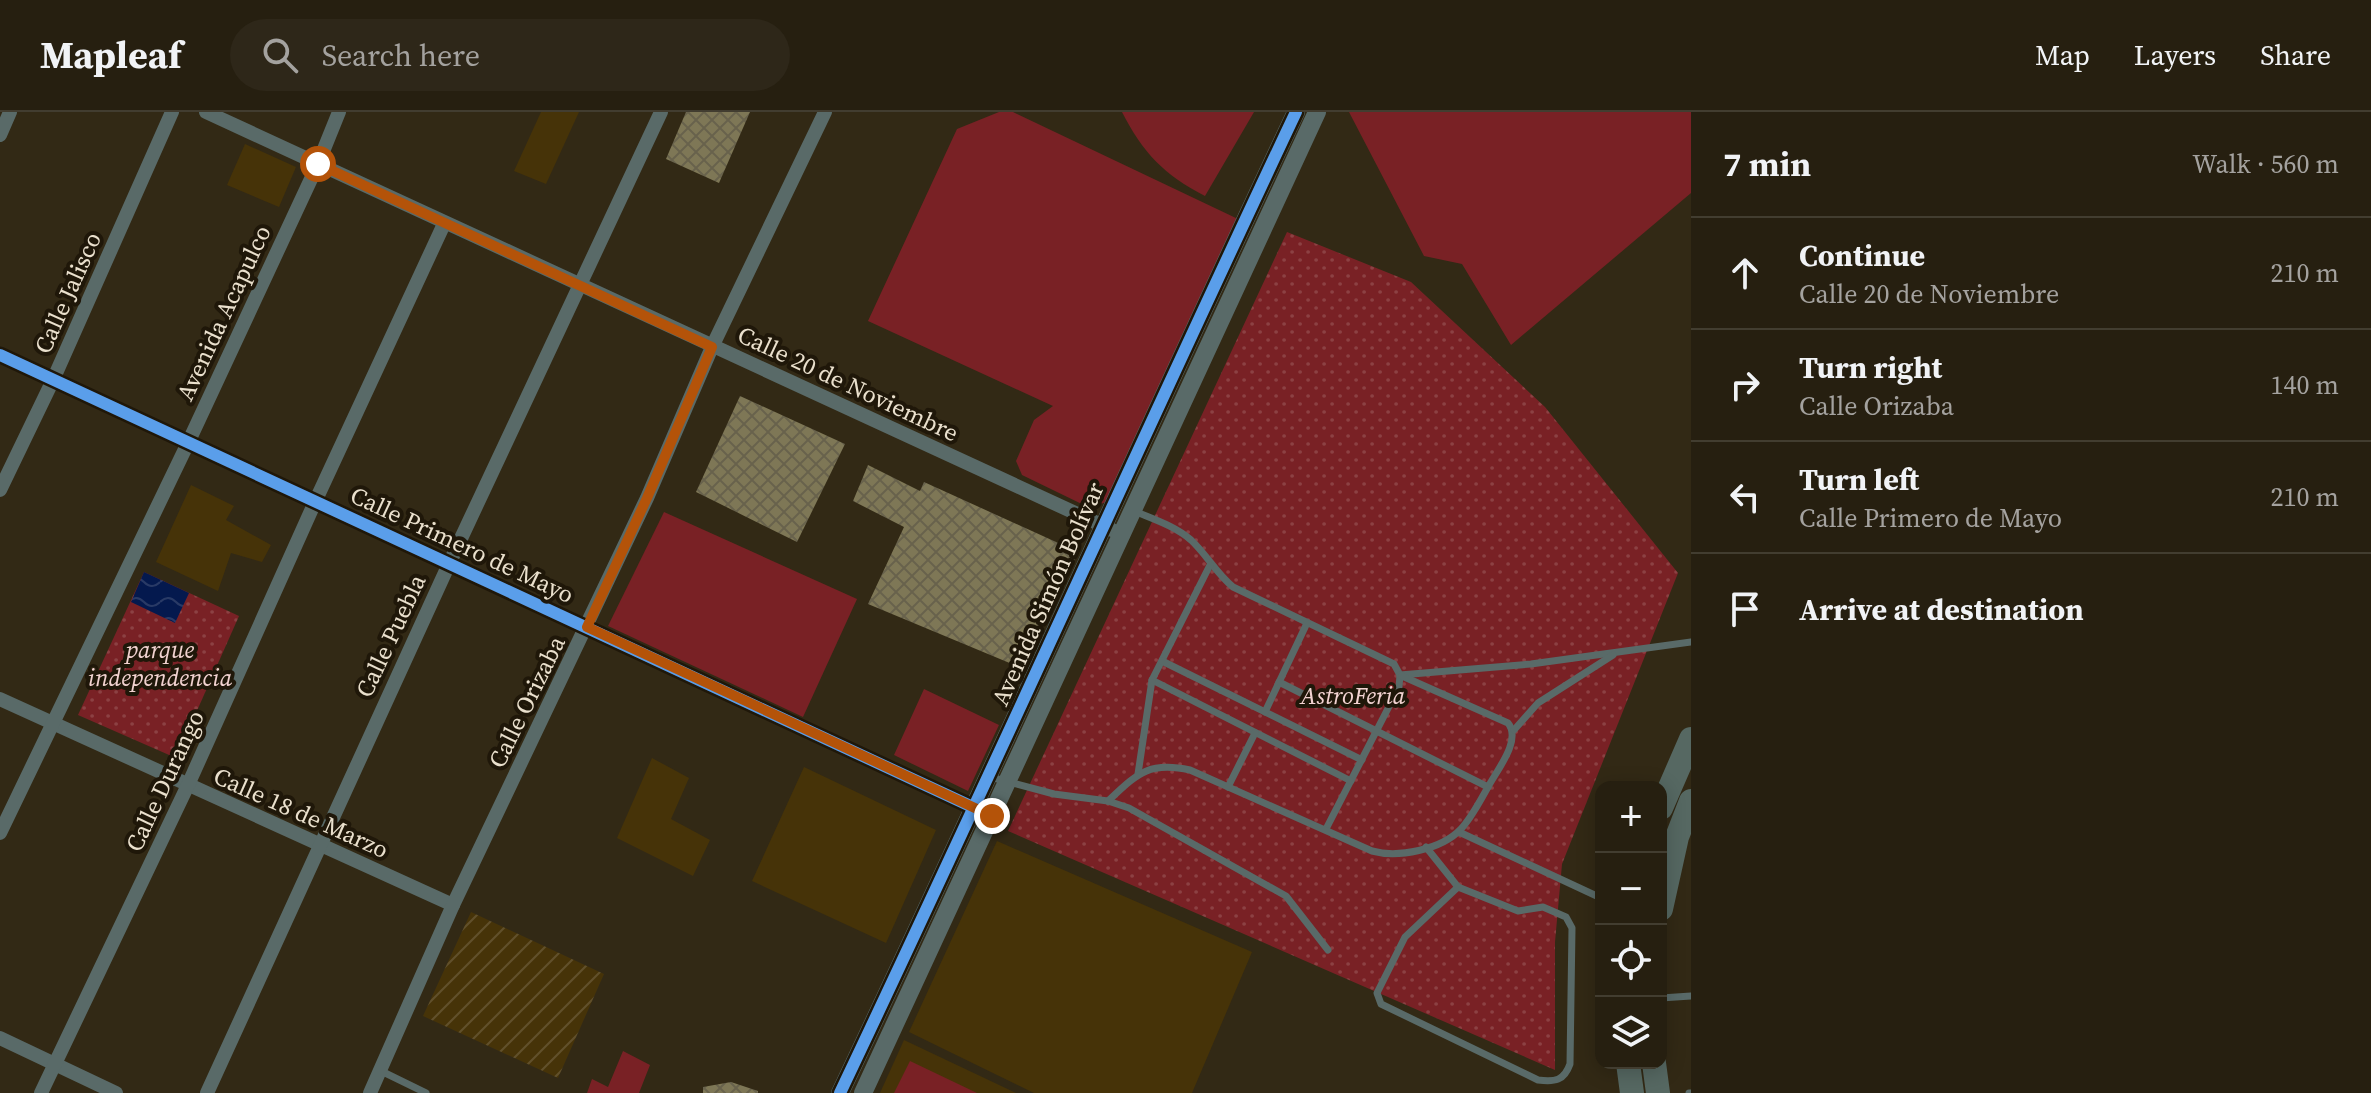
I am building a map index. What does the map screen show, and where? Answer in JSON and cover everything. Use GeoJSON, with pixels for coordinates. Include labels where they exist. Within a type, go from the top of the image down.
{"type":"FeatureCollection","features":[{"type":"Feature","properties":{"kind":"main road"},"geometry":{"type":"LineString","coordinates":[[1667,794],[1691,739]]}},
{"type":"Feature","properties":{"kind":"main road"},"geometry":{"type":"LineString","coordinates":[[1667,882],[1677,837],[1691,801]]}},
{"type":"Feature","properties":{"kind":"main road"},"geometry":{"type":"LineString","coordinates":[[1629,1069],[1632,1093]]}},
{"type":"Feature","properties":{"kind":"main road"},"geometry":{"type":"LineString","coordinates":[[1655,1069],[1658,1093]]}},
{"type":"Feature","properties":{"kind":"street"},"geometry":{"type":"LineString","coordinates":[[0,135],[10,112]]}},
{"type":"Feature","properties":{"kind":"street","name":"Calle Jalisco"},"geometry":{"type":"LineString","coordinates":[[0,490],[53,380],[172,112]]}},
{"type":"Feature","properties":{"kind":"street","name":"Calle 20 de Noviembre"},"geometry":{"type":"LineString","coordinates":[[206,112],[1123,535]]}},
{"type":"Feature","properties":{"kind":"street","name":"Avenida Acapulco"},"geometry":{"type":"LineString","coordinates":[[0,833],[188,443],[318,164],[339,112]]}},
{"type":"Feature","properties":{"kind":"street","name":"Calle Puebla"},"geometry":{"type":"LineString","coordinates":[[207,1093],[449,564],[661,112]]}},
{"type":"Feature","properties":{"kind":"street","name":"Calle Orizaba"},"geometry":{"type":"LineString","coordinates":[[370,1093],[453,905],[587,627],[712,347],[825,112]]}},
{"type":"Feature","properties":{"kind":"street","name":"Avenida Simón Bolívar"},"geometry":{"type":"LineString","coordinates":[[863,1093],[984,812],[990,777],[1103,525],[1296,112]]}},
{"type":"Feature","properties":{"kind":"street","name":"Avenida Simón Bolívar"},"geometry":{"type":"LineString","coordinates":[[840,1093],[984,812],[1008,781],[1317,112]]}},
{"type":"Feature","properties":{"kind":"street","name":"Calle Durango"},"geometry":{"type":"LineString","coordinates":[[41,1093],[188,785],[444,224]]}},
{"type":"Feature","properties":{"kind":"street","name":"Calle Primero de Mayo"},"geometry":{"type":"LineString","coordinates":[[0,355],[984,812]]}},
{"type":"Feature","properties":{"kind":"street","name":"Calle 18 de Marzo"},"geometry":{"type":"LineString","coordinates":[[0,699],[453,905]]}},
{"type":"Feature","properties":{"kind":"street"},"geometry":{"type":"LineString","coordinates":[[0,1038],[116,1093]]}},
{"type":"Feature","properties":{"kind":"lane"},"geometry":{"type":"LineString","coordinates":[[1114,502],[1177,530],[1201,551],[1219,576],[1241,592],[1394,664],[1400,675],[1399,687],[1326,829]]}},
{"type":"Feature","properties":{"kind":"lane"},"geometry":{"type":"LineString","coordinates":[[1138,774],[1152,680],[1210,565]]}},
{"type":"Feature","properties":{"kind":"lane"},"geometry":{"type":"LineString","coordinates":[[1265,712],[1307,623]]}},
{"type":"Feature","properties":{"kind":"lane"},"geometry":{"type":"LineString","coordinates":[[1400,675],[1531,664],[1691,642]]}},
{"type":"Feature","properties":{"kind":"lane"},"geometry":{"type":"LineString","coordinates":[[1514,730],[1538,703],[1618,652]]}},
{"type":"Feature","properties":{"kind":"lane"},"geometry":{"type":"LineString","coordinates":[[1162,661],[1362,760]]}},
{"type":"Feature","properties":{"kind":"lane"},"geometry":{"type":"LineString","coordinates":[[1108,801],[1138,774],[1152,767],[1169,766],[1190,770],[1382,854],[1392,855],[1438,844],[1459,832],[1514,739],[1514,730],[1508,723],[1400,675]]}},
{"type":"Feature","properties":{"kind":"lane"},"geometry":{"type":"LineString","coordinates":[[1152,680],[1351,781]]}},
{"type":"Feature","properties":{"kind":"lane"},"geometry":{"type":"LineString","coordinates":[[1279,682],[1488,787]]}},
{"type":"Feature","properties":{"kind":"lane"},"geometry":{"type":"LineString","coordinates":[[1228,787],[1255,733]]}},
{"type":"Feature","properties":{"kind":"lane"},"geometry":{"type":"LineString","coordinates":[[990,777],[1054,794],[1108,801],[1129,808],[1286,896],[1328,950]]}},
{"type":"Feature","properties":{"kind":"lane"},"geometry":{"type":"LineString","coordinates":[[1459,832],[1595,895]]}},
{"type":"Feature","properties":{"kind":"lane"},"geometry":{"type":"LineString","coordinates":[[1426,847],[1458,887],[1518,911],[1543,907],[1566,917],[1572,928],[1570,1064],[1566,1075],[1560,1080],[1538,1080],[1381,1004],[1377,999],[1377,993],[1405,937],[1458,887]]}},
{"type":"Feature","properties":{"kind":"lane"},"geometry":{"type":"LineString","coordinates":[[1667,998],[1691,996]]}},
{"type":"Feature","properties":{"kind":"lane"},"geometry":{"type":"LineString","coordinates":[[379,1070],[426,1093]]}},
{"type":"Feature","properties":{"kind":"shaded area"},"geometry":{"type":"Polygon","coordinates":[[[541,112],[579,112],[546,184],[514,171],[541,112]]]}},
{"type":"Feature","properties":{"kind":"shaded area"},"geometry":{"type":"Polygon","coordinates":[[[245,144],[296,167],[279,207],[227,185],[245,144]]]}},
{"type":"Feature","properties":{"kind":"shaded area"},"geometry":{"type":"Polygon","coordinates":[[[191,485],[234,506],[226,520],[271,545],[262,562],[231,553],[218,591],[156,562],[191,485]]]}},
{"type":"Feature","properties":{"kind":"shaded area"},"geometry":{"type":"Polygon","coordinates":[[[652,758],[689,778],[671,819],[710,840],[693,876],[617,838],[652,758]]]}},
{"type":"Feature","properties":{"kind":"shaded area"},"geometry":{"type":"Polygon","coordinates":[[[804,767],[936,830],[886,943],[752,881],[804,767]]]}},
{"type":"Feature","properties":{"kind":"shaded area"},"geometry":{"type":"Polygon","coordinates":[[[997,841],[1252,952],[1192,1093],[1034,1093],[909,1032],[997,841]]]}},
{"type":"Feature","properties":{"kind":"shaded area"},"geometry":{"type":"Polygon","coordinates":[[[471,912],[604,974],[558,1078],[423,1016],[471,912]]]}},
{"type":"Feature","properties":{"kind":"shaded area"},"geometry":{"type":"Polygon","coordinates":[[[904,1040],[1016,1093],[880,1093],[904,1040]]]}},
{"type":"Feature","properties":{"kind":"green space"},"geometry":{"type":"Polygon","coordinates":[[[999,112],[1013,112],[1238,219],[1106,502],[1090,508],[1022,475],[1016,461],[1034,420],[1053,406],[868,321],[957,129],[999,112]]]}},
{"type":"Feature","properties":{"kind":"green space"},"geometry":{"type":"Polygon","coordinates":[[[1122,112],[1254,112],[1205,196],[1156,162],[1122,112]]]}},
{"type":"Feature","properties":{"kind":"green space"},"geometry":{"type":"Polygon","coordinates":[[[1349,112],[1691,112],[1691,193],[1511,345],[1462,264],[1424,256],[1349,112]]]}},
{"type":"Feature","properties":{"kind":"green space","name":"AstroFeria"},"geometry":{"type":"Polygon","coordinates":[[[1287,232],[1411,282],[1545,407],[1678,573],[1562,864],[1555,942],[1555,1070],[1008,831],[1287,232]]]}},
{"type":"Feature","properties":{"kind":"green space"},"geometry":{"type":"Polygon","coordinates":[[[664,512],[857,599],[803,717],[608,626],[664,512]]]}},
{"type":"Feature","properties":{"kind":"green space","name":"parque independencia"},"geometry":{"type":"Polygon","coordinates":[[[144,572],[239,616],[176,758],[78,715],[144,572]]]}},
{"type":"Feature","properties":{"kind":"green space"},"geometry":{"type":"Polygon","coordinates":[[[924,689],[999,725],[968,791],[894,755],[924,689]]]}},
{"type":"Feature","properties":{"kind":"green space"},"geometry":{"type":"Polygon","coordinates":[[[623,1051],[650,1065],[639,1093],[587,1093],[592,1079],[608,1087],[623,1051]]]}},
{"type":"Feature","properties":{"kind":"green space"},"geometry":{"type":"Polygon","coordinates":[[[910,1061],[977,1093],[894,1093],[910,1061]]]}},
{"type":"Feature","properties":{"kind":"water"},"geometry":{"type":"Polygon","coordinates":[[[144,572],[189,593],[175,623],[131,602],[144,572]]]}},
{"type":"Feature","properties":{"kind":"building"},"geometry":{"type":"Polygon","coordinates":[[[686,112],[750,112],[719,183],[666,159],[686,112]]]}},
{"type":"Feature","properties":{"kind":"building"},"geometry":{"type":"Polygon","coordinates":[[[740,396],[845,444],[797,542],[696,492],[740,396]]]}},
{"type":"Feature","properties":{"kind":"building"},"geometry":{"type":"Polygon","coordinates":[[[868,465],[920,491],[924,482],[1078,552],[1024,669],[868,604],[904,527],[853,501],[868,465]]]}},
{"type":"Feature","properties":{"kind":"building"},"geometry":{"type":"Polygon","coordinates":[[[731,1082],[758,1093],[703,1093],[703,1087],[731,1082]]]}},
{"type":"Feature","properties":{"kind":"cycle path"},"geometry":{"type":"LineString","coordinates":[[840,1093],[1296,112]]}},
{"type":"Feature","properties":{"kind":"cycle path"},"geometry":{"type":"LineString","coordinates":[[0,355],[992,816]]}},
{"type":"Feature","properties":{"kind":"route"},"geometry":{"type":"LineString","coordinates":[[318,164],[712,347],[587,627],[992,816]]}}]}
